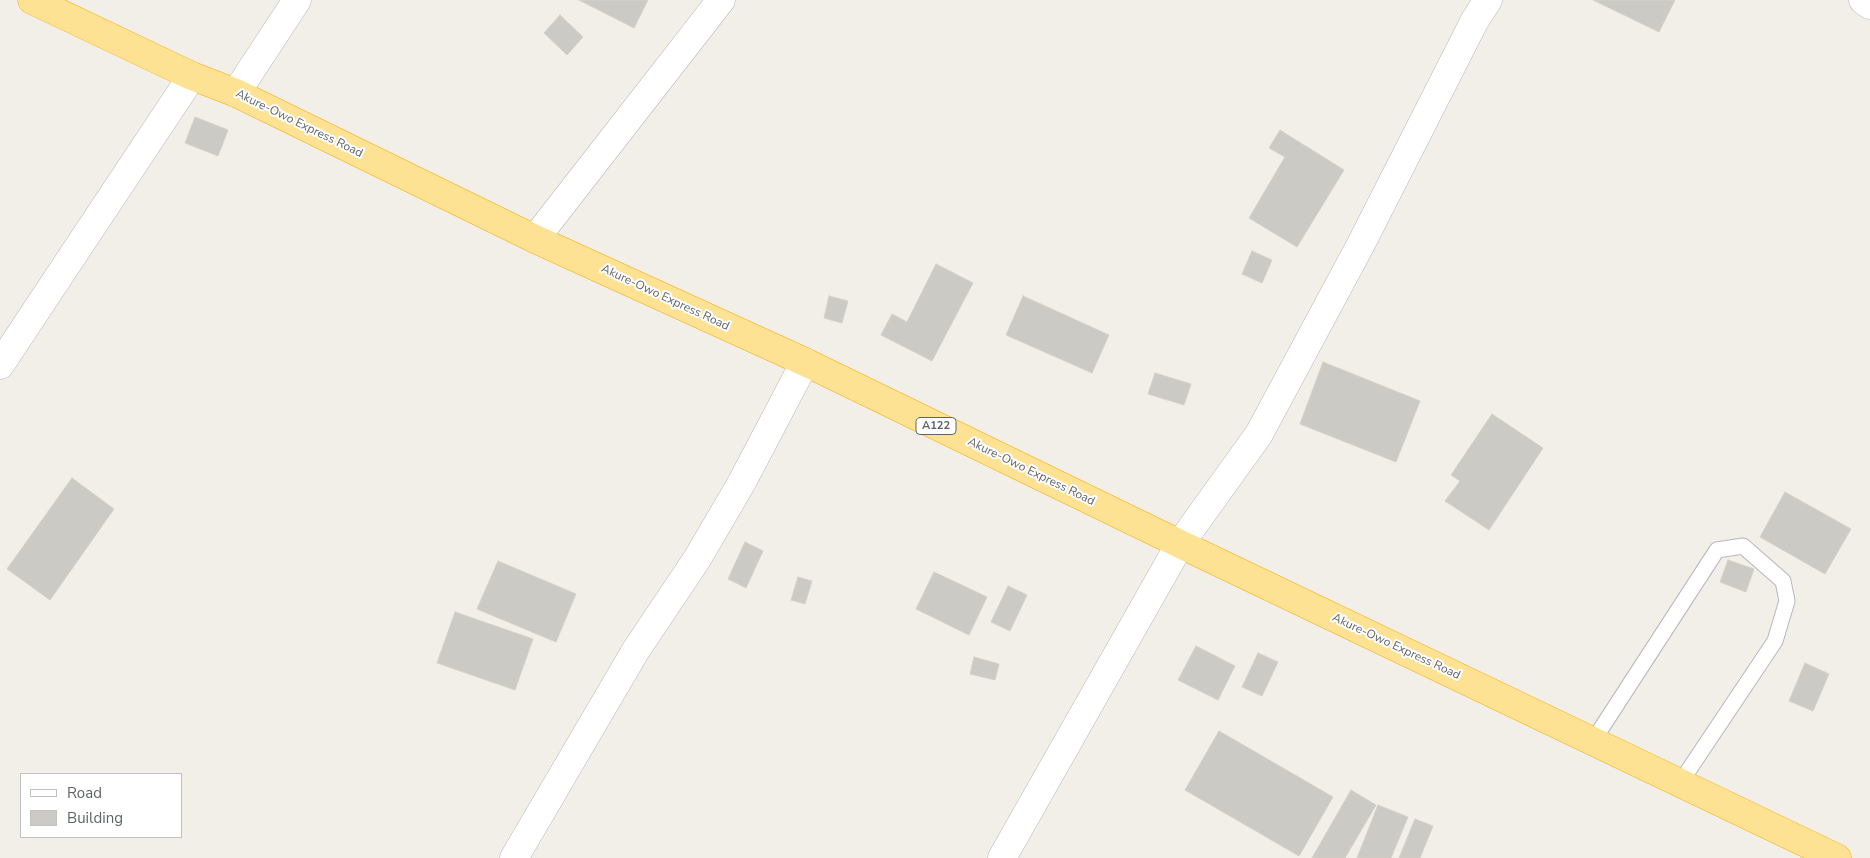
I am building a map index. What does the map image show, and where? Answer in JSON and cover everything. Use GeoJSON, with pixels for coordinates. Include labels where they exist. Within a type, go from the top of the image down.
{"type":"FeatureCollection","features":[{"type":"Feature","properties":{"kind":"highway","name":"Akure-Owo Express Road"},"geometry":{"type":"LineString","coordinates":[[35,1],[192,76],[236,93],[535,239],[805,362],[1180,544],[1837,858]]}},
{"type":"Feature","properties":{"kind":"street"},"geometry":{"type":"LineString","coordinates":[[236,93],[297,0]]}},
{"type":"Feature","properties":{"kind":"street"},"geometry":{"type":"LineString","coordinates":[[535,239],[721,0]]}},
{"type":"Feature","properties":{"kind":"street"},"geometry":{"type":"LineString","coordinates":[[1002,858],[1180,544],[1260,434],[1475,20],[1488,0]]}},
{"type":"Feature","properties":{"kind":"street"},"geometry":{"type":"LineString","coordinates":[[1863,0],[1870,5]]}},
{"type":"Feature","properties":{"kind":"street"},"geometry":{"type":"LineString","coordinates":[[0,365],[192,76]]}},
{"type":"Feature","properties":{"kind":"street"},"geometry":{"type":"LineString","coordinates":[[514,858],[636,650],[697,559],[737,491],[805,362]]}},
{"type":"Feature","properties":{"kind":"lane"},"geometry":{"type":"LineString","coordinates":[[1593,741],[1718,550],[1743,546],[1783,581],[1787,601],[1775,641],[1680,783]]}},
{"type":"Feature","properties":{"kind":"building"},"geometry":{"type":"Polygon","coordinates":[[[579,0],[648,0],[634,28],[579,0]]]}},
{"type":"Feature","properties":{"kind":"building"},"geometry":{"type":"Polygon","coordinates":[[[1593,0],[1675,0],[1659,32],[1593,0]]]}},
{"type":"Feature","properties":{"kind":"building"},"geometry":{"type":"Polygon","coordinates":[[[560,15],[583,37],[567,55],[544,33],[560,15]]]}},
{"type":"Feature","properties":{"kind":"building"},"geometry":{"type":"Polygon","coordinates":[[[195,117],[228,130],[218,156],[185,143],[195,117]]]}},
{"type":"Feature","properties":{"kind":"building"},"geometry":{"type":"Polygon","coordinates":[[[1280,130],[1344,170],[1297,247],[1249,218],[1285,157],[1269,148],[1280,130]]]}},
{"type":"Feature","properties":{"kind":"building"},"geometry":{"type":"Polygon","coordinates":[[[1252,251],[1272,260],[1262,283],[1242,274],[1252,251]]]}},
{"type":"Feature","properties":{"kind":"building"},"geometry":{"type":"Polygon","coordinates":[[[936,264],[973,283],[932,361],[881,335],[892,314],[907,322],[936,264]]]}},
{"type":"Feature","properties":{"kind":"building"},"geometry":{"type":"Polygon","coordinates":[[[829,296],[848,301],[842,323],[824,318],[829,296]]]}},
{"type":"Feature","properties":{"kind":"building"},"geometry":{"type":"Polygon","coordinates":[[[1023,296],[1109,335],[1092,373],[1006,335],[1023,296]]]}},
{"type":"Feature","properties":{"kind":"building"},"geometry":{"type":"Polygon","coordinates":[[[1323,362],[1420,401],[1396,462],[1300,424],[1323,362]]]}},
{"type":"Feature","properties":{"kind":"building"},"geometry":{"type":"Polygon","coordinates":[[[1155,373],[1191,384],[1184,405],[1148,394],[1155,373]]]}},
{"type":"Feature","properties":{"kind":"building"},"geometry":{"type":"Polygon","coordinates":[[[1492,414],[1543,448],[1489,530],[1445,501],[1460,481],[1451,475],[1492,414]]]}},
{"type":"Feature","properties":{"kind":"building"},"geometry":{"type":"Polygon","coordinates":[[[72,478],[114,509],[50,600],[7,569],[72,478]]]}},
{"type":"Feature","properties":{"kind":"building"},"geometry":{"type":"Polygon","coordinates":[[[1785,492],[1851,529],[1825,574],[1760,537],[1785,492]]]}},
{"type":"Feature","properties":{"kind":"building"},"geometry":{"type":"Polygon","coordinates":[[[745,542],[763,551],[746,588],[728,579],[745,542]]]}},
{"type":"Feature","properties":{"kind":"building"},"geometry":{"type":"Polygon","coordinates":[[[1728,560],[1754,569],[1746,592],[1720,582],[1728,560]]]}},
{"type":"Feature","properties":{"kind":"building"},"geometry":{"type":"Polygon","coordinates":[[[498,561],[576,594],[556,642],[477,609],[498,561]]]}},
{"type":"Feature","properties":{"kind":"building"},"geometry":{"type":"Polygon","coordinates":[[[934,572],[987,597],[969,635],[916,609],[934,572]]]}},
{"type":"Feature","properties":{"kind":"building"},"geometry":{"type":"Polygon","coordinates":[[[798,577],[812,581],[805,604],[791,600],[798,577]]]}},
{"type":"Feature","properties":{"kind":"building"},"geometry":{"type":"Polygon","coordinates":[[[1008,586],[1027,595],[1010,631],[991,622],[1008,586]]]}},
{"type":"Feature","properties":{"kind":"building"},"geometry":{"type":"Polygon","coordinates":[[[455,612],[533,639],[515,690],[437,663],[455,612]]]}},
{"type":"Feature","properties":{"kind":"building"},"geometry":{"type":"Polygon","coordinates":[[[1196,646],[1235,666],[1218,700],[1178,680],[1196,646]]]}},
{"type":"Feature","properties":{"kind":"building"},"geometry":{"type":"Polygon","coordinates":[[[1258,653],[1278,662],[1262,696],[1242,687],[1258,653]]]}},
{"type":"Feature","properties":{"kind":"building"},"geometry":{"type":"Polygon","coordinates":[[[974,657],[999,664],[995,680],[970,674],[974,657]]]}},
{"type":"Feature","properties":{"kind":"building"},"geometry":{"type":"Polygon","coordinates":[[[1805,663],[1829,674],[1813,711],[1789,701],[1805,663]]]}},
{"type":"Feature","properties":{"kind":"building"},"geometry":{"type":"Polygon","coordinates":[[[1219,731],[1333,797],[1299,856],[1185,790],[1219,731]]]}},
{"type":"Feature","properties":{"kind":"building"},"geometry":{"type":"Polygon","coordinates":[[[1351,790],[1376,805],[1345,858],[1312,858],[1351,790]]]}},
{"type":"Feature","properties":{"kind":"building"},"geometry":{"type":"Polygon","coordinates":[[[1378,805],[1408,817],[1391,858],[1357,858],[1378,805]]]}},
{"type":"Feature","properties":{"kind":"building"},"geometry":{"type":"Polygon","coordinates":[[[1415,819],[1433,826],[1420,858],[1399,858],[1415,819]]]}}]}
